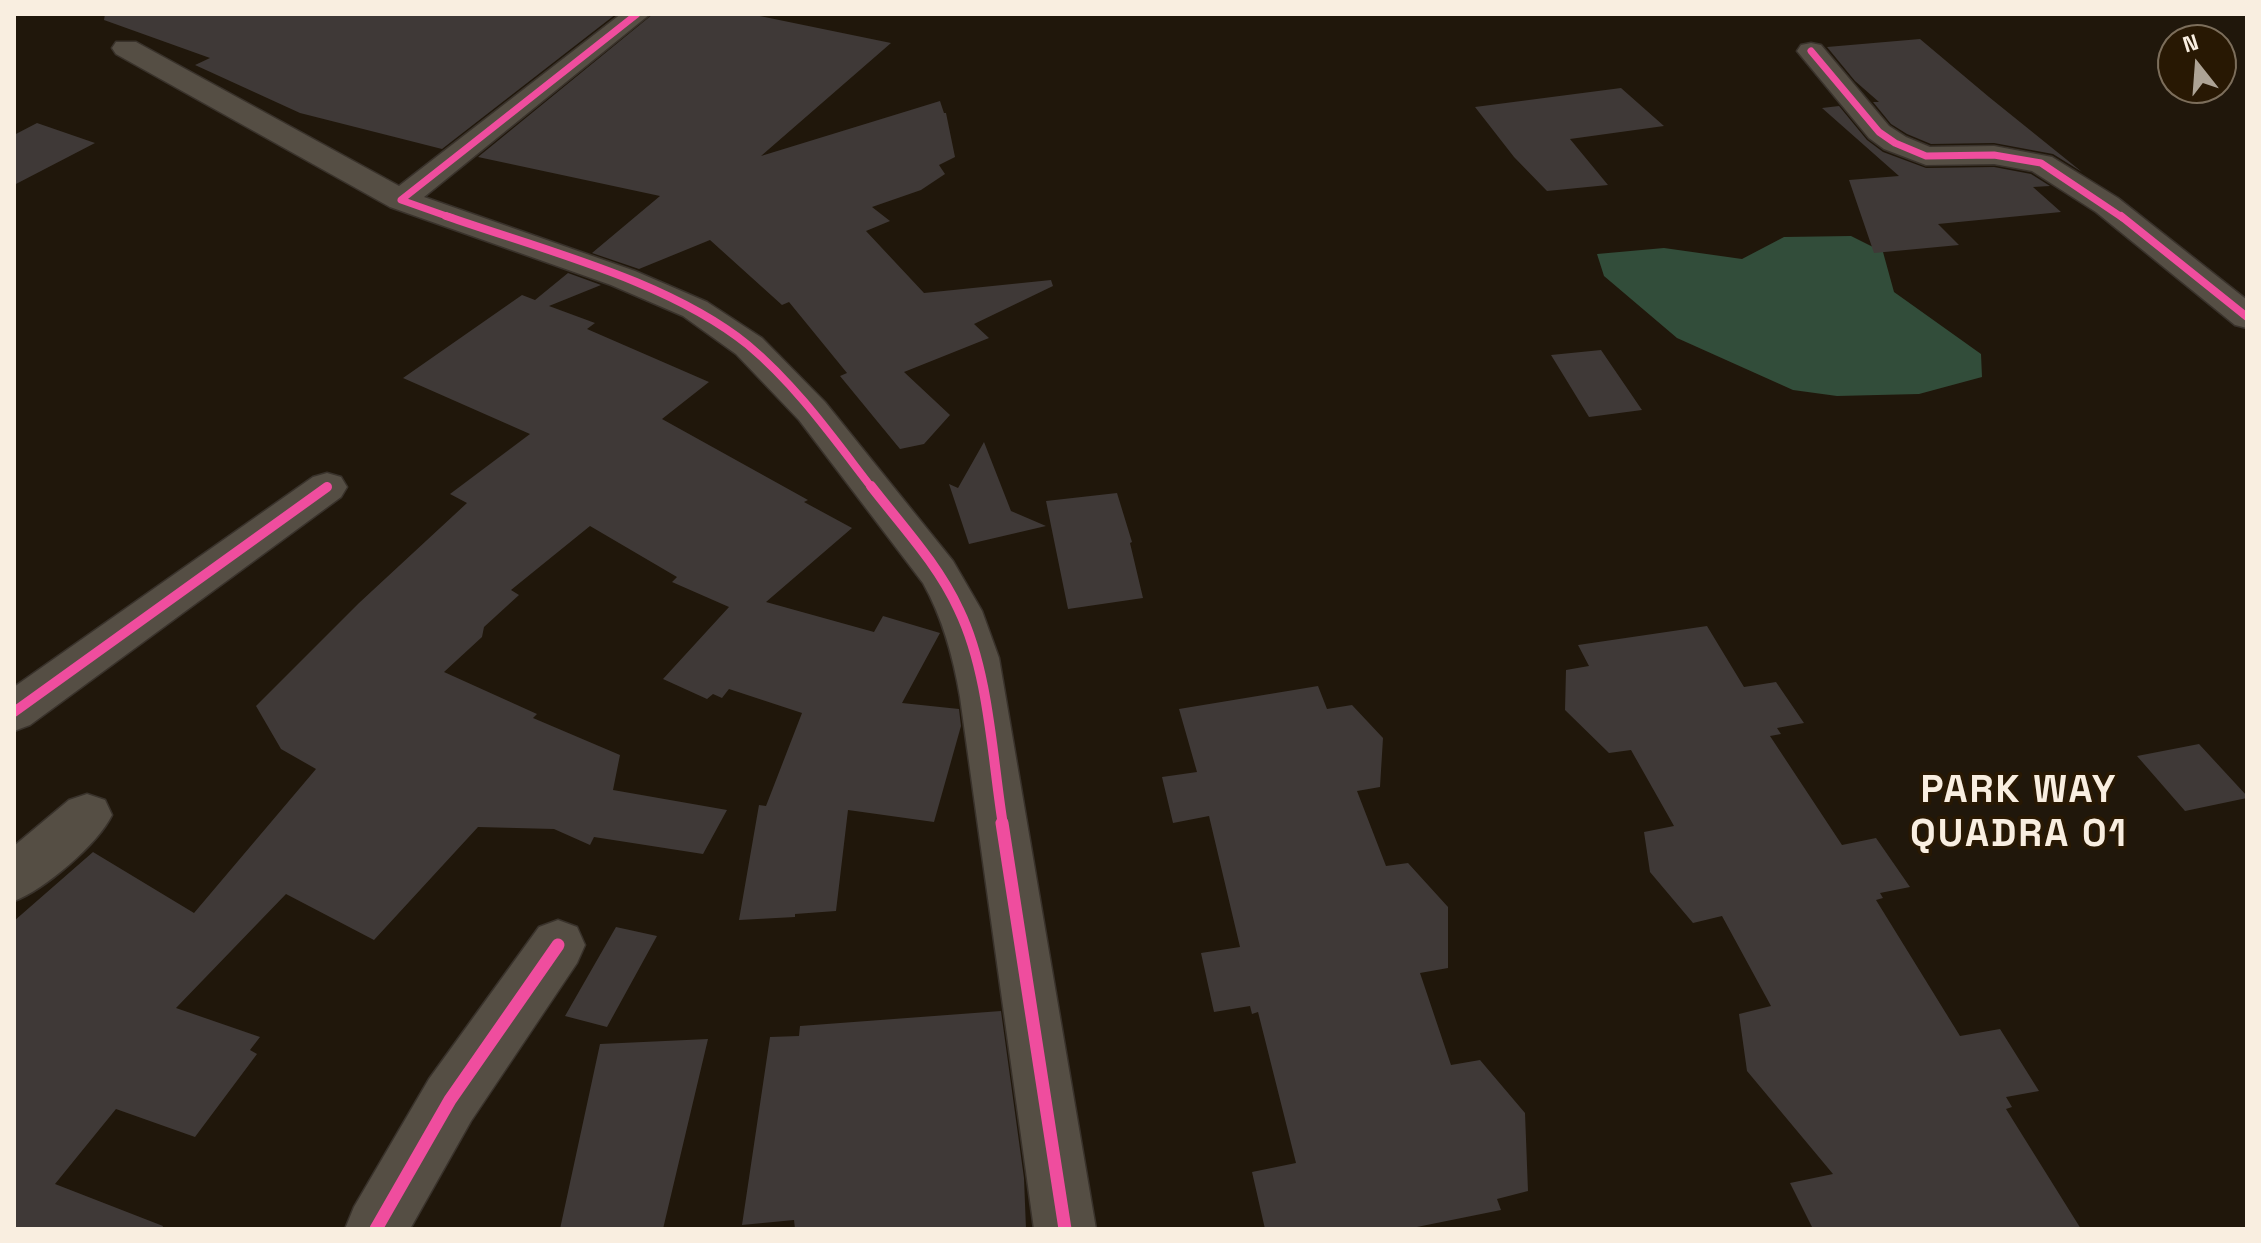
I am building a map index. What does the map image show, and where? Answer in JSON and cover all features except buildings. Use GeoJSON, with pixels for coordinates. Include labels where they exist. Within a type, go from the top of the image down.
{"type":"FeatureCollection","features":[{"type":"Feature","properties":{"kind":"street"},"geometry":{"type":"LineString","coordinates":[[401,200],[637,14]]}},
{"type":"Feature","properties":{"kind":"street"},"geometry":{"type":"LineString","coordinates":[[126,48],[401,200],[623,278],[695,309],[749,346],[812,411],[938,572],[960,611],[976,658],[1065,1229]]}},
{"type":"Feature","properties":{"kind":"street"},"geometry":{"type":"LineString","coordinates":[[1811,51],[1879,132],[1895,143],[1926,156],[1994,155],[2041,163],[2107,205],[2247,317]]}},
{"type":"Feature","properties":{"kind":"street"},"geometry":{"type":"LineString","coordinates":[[14,712],[327,487]]}},
{"type":"Feature","properties":{"kind":"street"},"geometry":{"type":"LineString","coordinates":[[14,878],[87,815]]}},
{"type":"Feature","properties":{"kind":"street"},"geometry":{"type":"LineString","coordinates":[[376,1229],[450,1100],[558,945]]}},
{"type":"Feature","properties":{"kind":"green space"},"geometry":{"type":"Polygon","coordinates":[[[1851,236],[1883,252],[1894,292],[1981,354],[1982,377],[1919,394],[1837,396],[1793,390],[1677,338],[1604,276],[1597,254],[1664,248],[1742,259],[1784,237],[1851,236]]]}},
{"type":"Feature","properties":{"kind":"cycle path"},"geometry":{"type":"LineString","coordinates":[[637,14],[401,200],[623,278],[695,309],[749,346],[812,411],[938,572],[960,611],[976,658],[1065,1229]]}},
{"type":"Feature","properties":{"kind":"cycle path"},"geometry":{"type":"LineString","coordinates":[[1811,51],[1879,132],[1895,143],[1926,156],[1994,155],[2041,163],[2107,205],[2247,317]]}},
{"type":"Feature","properties":{"kind":"cycle path"},"geometry":{"type":"LineString","coordinates":[[14,712],[327,487]]}},
{"type":"Feature","properties":{"kind":"cycle path"},"geometry":{"type":"LineString","coordinates":[[376,1229],[450,1100],[558,945]]}},
{"type":"Feature","properties":{"kind":"district","name":"PARK WAY QUADRA 01"},"geometry":{"type":"Point","coordinates":[2019,814]}}]}
